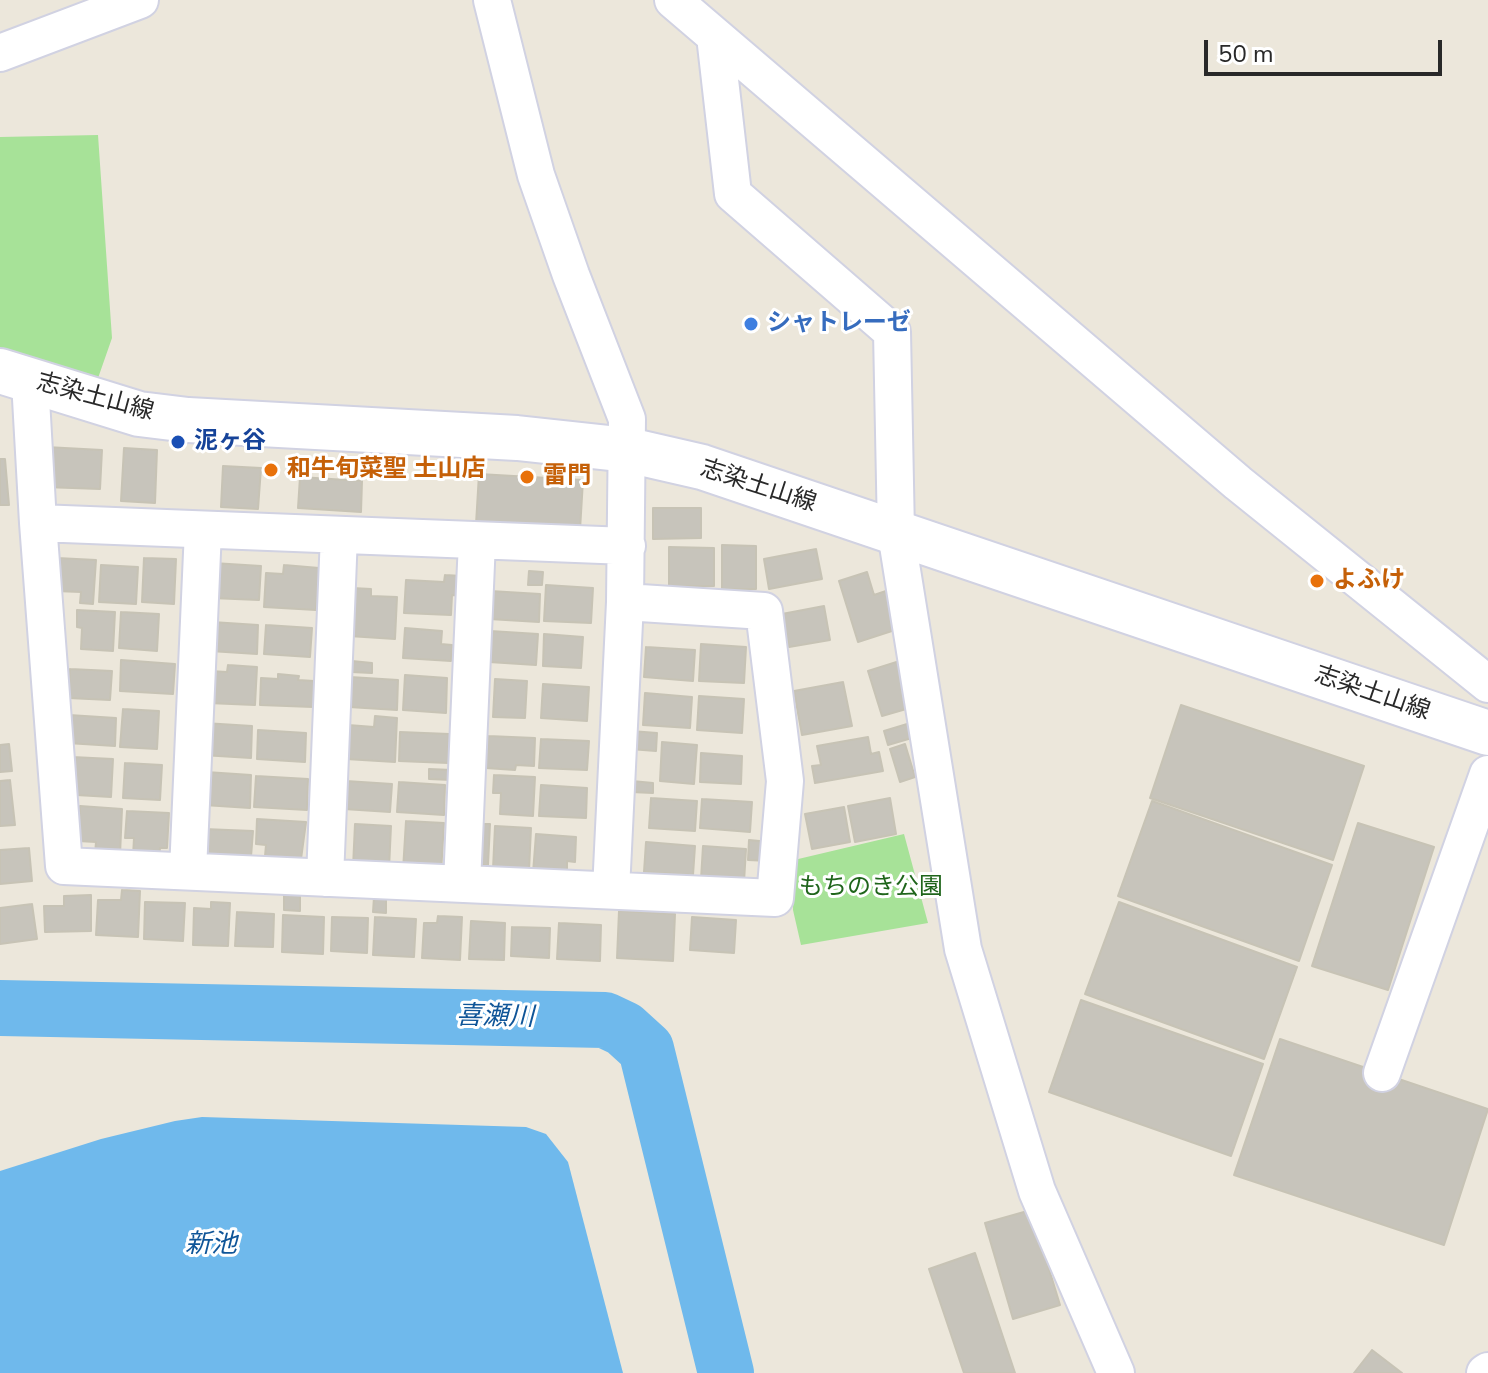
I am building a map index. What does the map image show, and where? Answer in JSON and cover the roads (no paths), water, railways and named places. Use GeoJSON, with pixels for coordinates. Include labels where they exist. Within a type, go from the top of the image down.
{"type":"FeatureCollection","features":[{"type":"Feature","properties":{"kind":"main road","name":"志染土山線"},"geometry":{"type":"LineString","coordinates":[[15,376],[139,414],[188,420],[517,438],[628,450],[702,467],[1488,733]]}},
{"type":"Feature","properties":{"kind":"street"},"geometry":{"type":"LineString","coordinates":[[0,53],[140,0]]}},
{"type":"Feature","properties":{"kind":"street"},"geometry":{"type":"LineString","coordinates":[[492,0],[536,175],[627,419],[627,546],[611,890]]}},
{"type":"Feature","properties":{"kind":"street"},"geometry":{"type":"LineString","coordinates":[[673,0],[1238,483],[1488,684]]}},
{"type":"Feature","properties":{"kind":"street"},"geometry":{"type":"LineString","coordinates":[[715,36],[733,194],[892,332],[896,533],[963,949],[1037,1191],[1116,1373]]}},
{"type":"Feature","properties":{"kind":"street"},"geometry":{"type":"LineString","coordinates":[[15,376],[38,523],[64,866],[775,898],[785,781],[764,611],[625,602]]}},
{"type":"Feature","properties":{"kind":"street"},"geometry":{"type":"LineString","coordinates":[[38,523],[627,546]]}},
{"type":"Feature","properties":{"kind":"street"},"geometry":{"type":"LineString","coordinates":[[188,871],[203,530]]}},
{"type":"Feature","properties":{"kind":"street"},"geometry":{"type":"LineString","coordinates":[[325,878],[339,535]]}},
{"type":"Feature","properties":{"kind":"street"},"geometry":{"type":"LineString","coordinates":[[462,884],[477,541]]}},
{"type":"Feature","properties":{"kind":"street"},"geometry":{"type":"LineString","coordinates":[[1382,1073],[1488,774]]}},
{"type":"Feature","properties":{"kind":"water","name":"新池"},"geometry":{"type":"Polygon","coordinates":[[[202,1117],[526,1127],[546,1134],[568,1162],[623,1373],[0,1373],[0,1171],[101,1139],[202,1117]]]}},
{"type":"Feature","properties":{"kind":"waterway","name":"喜瀬川"},"geometry":{"type":"LineString","coordinates":[[0,1008],[605,1020],[624,1029],[646,1049],[726,1373]]}},
{"type":"Feature","properties":{"kind":"place","name":"シャトレーゼ"},"geometry":{"type":"Point","coordinates":[751,324]}},
{"type":"Feature","properties":{"kind":"place","name":"泥ヶ谷"},"geometry":{"type":"Point","coordinates":[178,442]}},
{"type":"Feature","properties":{"kind":"place","name":"和牛旬菜聖 土山店"},"geometry":{"type":"Point","coordinates":[271,470]}},
{"type":"Feature","properties":{"kind":"place","name":"雷門"},"geometry":{"type":"Point","coordinates":[527,477]}},
{"type":"Feature","properties":{"kind":"place","name":"よふけ"},"geometry":{"type":"Point","coordinates":[1317,581]}},
{"type":"Feature","properties":{"kind":"park label","name":"もちのき公園"},"geometry":{"type":"Point","coordinates":[871,888]}}]}
